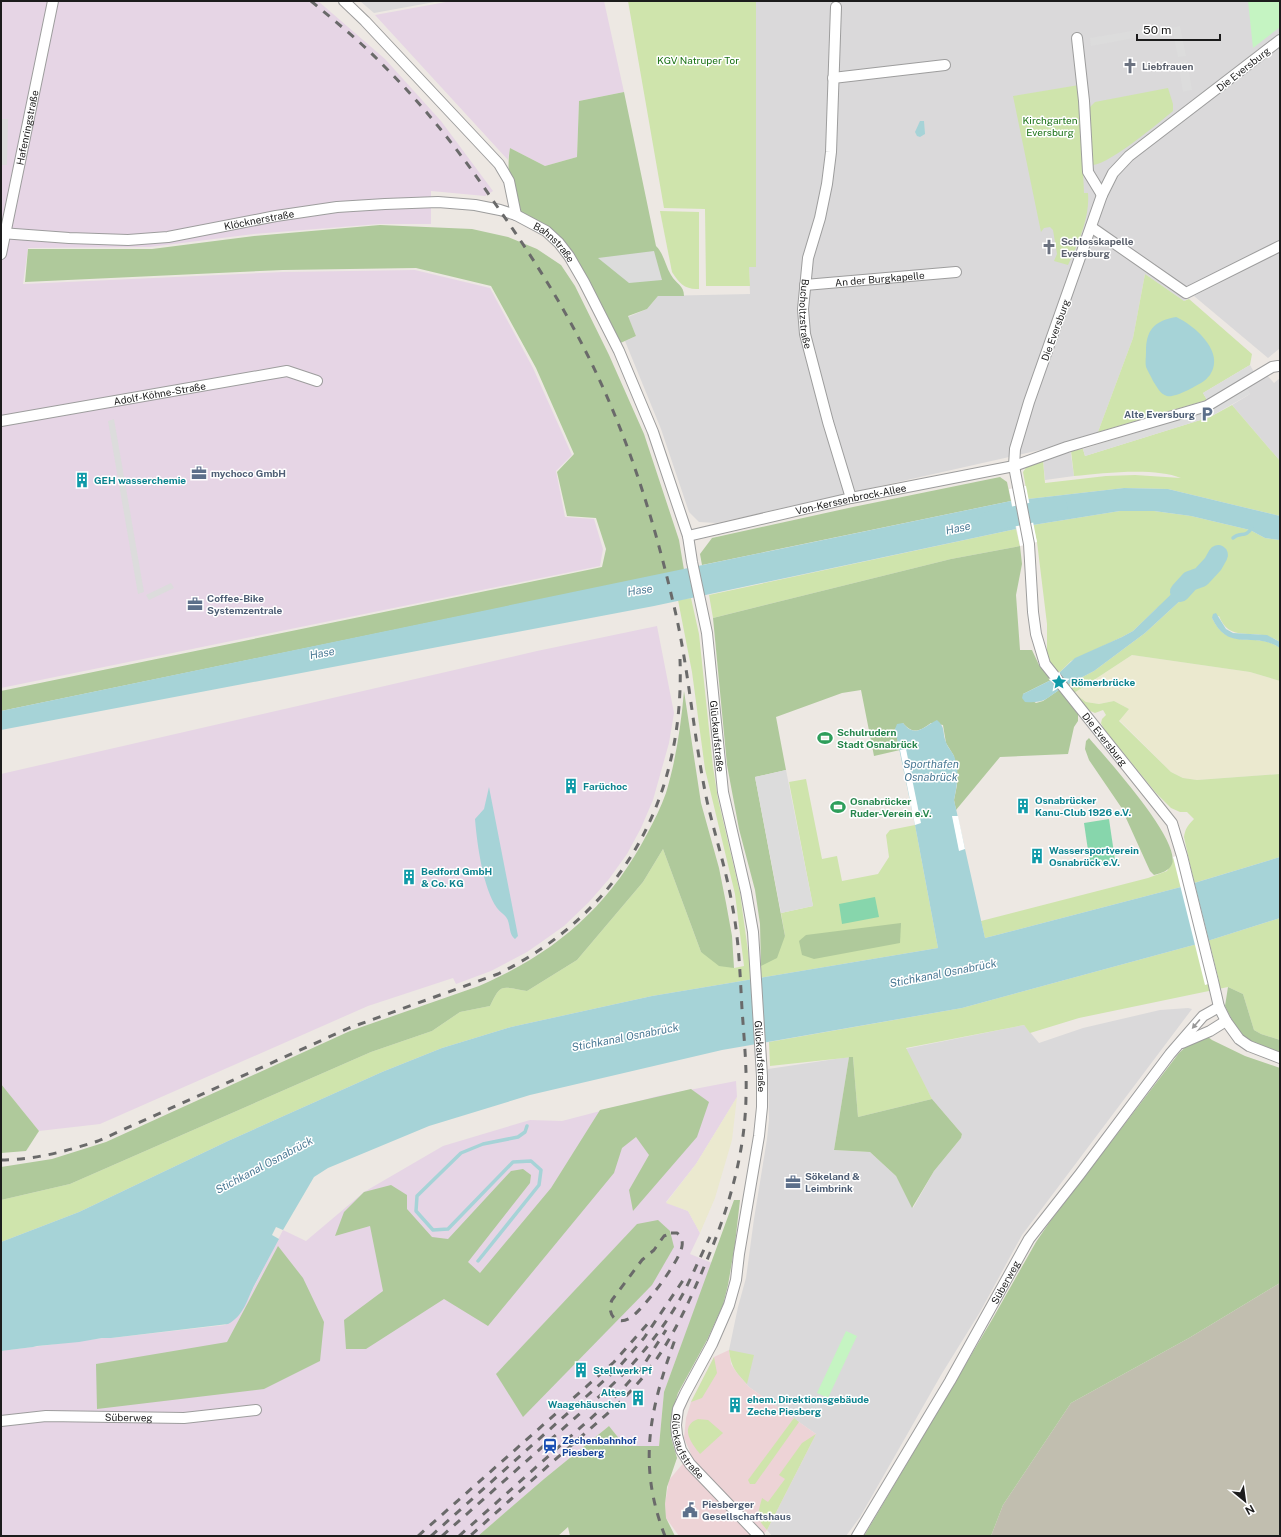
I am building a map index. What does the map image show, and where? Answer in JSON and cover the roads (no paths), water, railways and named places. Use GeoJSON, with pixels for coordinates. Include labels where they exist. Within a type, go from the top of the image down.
{"type":"FeatureCollection","features":[{"type":"Feature","properties":{"kind":"street","name":"Hafenringstraße"},"geometry":{"type":"LineString","coordinates":[[1,254],[4,233],[53,1]]}},
{"type":"Feature","properties":{"kind":"street"},"geometry":{"type":"LineString","coordinates":[[344,1],[366,21],[499,164],[508,181],[516,215]]}},
{"type":"Feature","properties":{"kind":"street","name":"Bucholtzstraße"},"geometry":{"type":"LineString","coordinates":[[836,7],[832,152],[820,218],[808,258],[803,309],[806,334],[828,422],[851,498]]}},
{"type":"Feature","properties":{"kind":"street"},"geometry":{"type":"LineString","coordinates":[[1077,38],[1084,101],[1088,172],[1102,195]]}},
{"type":"Feature","properties":{"kind":"street","name":"Die Eversburg"},"geometry":{"type":"LineString","coordinates":[[1219,1007],[1214,981],[1182,856],[1170,820],[1070,696],[1041,657],[1036,637],[1033,612],[1028,544],[1014,466],[1015,449],[1029,402],[1102,195],[1113,173],[1129,156],[1280,40]]}},
{"type":"Feature","properties":{"kind":"street"},"geometry":{"type":"LineString","coordinates":[[834,78],[945,65]]}},
{"type":"Feature","properties":{"kind":"street","name":"Klöcknerstraße"},"geometry":{"type":"LineString","coordinates":[[4,233],[69,238],[128,240],[188,233],[314,210],[385,204],[438,202],[475,205],[516,215]]}},
{"type":"Feature","properties":{"kind":"street","name":"Bahnstraße"},"geometry":{"type":"LineString","coordinates":[[516,215],[546,231],[559,243],[569,256],[584,282],[619,351],[653,432],[688,536]]}},
{"type":"Feature","properties":{"kind":"street"},"geometry":{"type":"LineString","coordinates":[[1091,227],[1186,293],[1280,246]]}},
{"type":"Feature","properties":{"kind":"street","name":"An der Burgkapelle"},"geometry":{"type":"LineString","coordinates":[[805,285],[956,272]]}},
{"type":"Feature","properties":{"kind":"street"},"geometry":{"type":"LineString","coordinates":[[1014,466],[1067,447],[1207,406],[1272,367],[1278,366]]}},
{"type":"Feature","properties":{"kind":"street","name":"Adolf-Köhne-Straße"},"geometry":{"type":"LineString","coordinates":[[1,422],[287,371],[317,381]]}},
{"type":"Feature","properties":{"kind":"street","name":"Von-Kerssenbrock-Allee"},"geometry":{"type":"LineString","coordinates":[[688,536],[851,498],[1014,466]]}},
{"type":"Feature","properties":{"kind":"street","name":"Glückaufstraße"},"geometry":{"type":"LineString","coordinates":[[688,536],[707,633],[723,792],[746,892],[753,932],[762,1107],[759,1136],[736,1280],[729,1305],[712,1344],[680,1404],[676,1425],[681,1450],[690,1464],[759,1536]]}},
{"type":"Feature","properties":{"kind":"street"},"geometry":{"type":"LineString","coordinates":[[1219,1007],[1226,1021],[1239,1038],[1250,1046],[1280,1058]]}},
{"type":"Feature","properties":{"kind":"street","name":"Süberweg"},"geometry":{"type":"LineString","coordinates":[[857,1536],[954,1374],[1029,1239],[1178,1045],[1203,1016],[1219,1007]]}},
{"type":"Feature","properties":{"kind":"street","name":"Süberweg"},"geometry":{"type":"LineString","coordinates":[[1178,1045],[1210,1031],[1226,1021]]}},
{"type":"Feature","properties":{"kind":"street","name":"Süberweg"},"geometry":{"type":"LineString","coordinates":[[1,1421],[46,1416],[184,1418],[256,1410]]}},
{"type":"Feature","properties":{"kind":"water"},"geometry":{"type":"Polygon","coordinates":[[[920,121],[924,121],[925,134],[920,137],[917,136],[915,132],[920,121]]]}},
{"type":"Feature","properties":{"kind":"water"},"geometry":{"type":"Polygon","coordinates":[[[1176,317],[1191,326],[1206,340],[1214,357],[1214,366],[1210,375],[1202,382],[1179,394],[1167,396],[1162,394],[1159,390],[1146,367],[1146,344],[1150,332],[1157,324],[1176,317]]]}},
{"type":"Feature","properties":{"kind":"water"},"geometry":{"type":"Polygon","coordinates":[[[1124,488],[1168,489],[1280,516],[1280,540],[1265,538],[1250,530],[1191,516],[1154,511],[1120,511],[1033,525],[1028,499],[1124,488]]]}},
{"type":"Feature","properties":{"kind":"water"},"geometry":{"type":"Polygon","coordinates":[[[1011,501],[1016,529],[654,606],[1,730],[1,711],[1011,501]]]}},
{"type":"Feature","properties":{"kind":"water"},"geometry":{"type":"Polygon","coordinates":[[[1196,574],[1201,577],[1186,590],[1182,599],[1145,633],[1094,671],[1067,685],[1058,674],[1075,658],[1133,631],[1188,578],[1196,574]]]}},
{"type":"Feature","properties":{"kind":"water"},"geometry":{"type":"Polygon","coordinates":[[[1216,613],[1226,629],[1233,633],[1267,635],[1280,642],[1280,648],[1270,643],[1234,639],[1226,635],[1219,629],[1212,618],[1213,614],[1216,613]]]}},
{"type":"Feature","properties":{"kind":"water"},"geometry":{"type":"Polygon","coordinates":[[[1051,680],[1059,690],[1047,698],[1040,701],[1025,702],[1022,698],[1023,694],[1051,680]]]}},
{"type":"Feature","properties":{"kind":"water"},"geometry":{"type":"Polygon","coordinates":[[[937,720],[943,728],[945,739],[956,762],[957,778],[954,800],[985,938],[1181,887],[1280,857],[1280,918],[1201,943],[962,1008],[722,1050],[530,1095],[429,1126],[328,1168],[314,1177],[283,1230],[276,1227],[272,1235],[279,1239],[241,1312],[228,1324],[1,1351],[1,1242],[79,1212],[228,1141],[382,1072],[442,1048],[511,1027],[652,996],[938,948],[895,729],[897,724],[903,723],[907,728],[916,731],[937,720]]]}},
{"type":"Feature","properties":{"kind":"water"},"geometry":{"type":"Polygon","coordinates":[[[489,787],[518,936],[515,939],[511,934],[508,919],[497,908],[492,899],[484,878],[479,853],[475,819],[484,809],[489,787]]]}},
{"type":"Feature","properties":{"kind":"waterway","name":"Hase"},"geometry":{"type":"LineString","coordinates":[[988,522],[1058,507]]}},
{"type":"Feature","properties":{"kind":"waterway"},"geometry":{"type":"LineString","coordinates":[[1233,538],[1247,533],[1252,527]]}},
{"type":"Feature","properties":{"kind":"waterway"},"geometry":{"type":"LineString","coordinates":[[1180,592],[1190,581],[1201,577],[1213,564],[1218,555]]}},
{"type":"Feature","properties":{"kind":"waterway"},"geometry":{"type":"LineString","coordinates":[[478,1261],[539,1185],[541,1170],[531,1161],[513,1162],[448,1229],[433,1230],[416,1211],[417,1196],[461,1153],[483,1144],[518,1137],[525,1132],[527,1126]]}},
{"type":"Feature","properties":{"kind":"railway"},"geometry":{"type":"LineString","coordinates":[[311,1],[357,40],[383,65],[428,114],[455,148],[507,220],[543,276],[586,352],[614,412],[637,474],[657,538],[665,570],[683,651],[702,776],[730,891],[738,943],[746,1075],[745,1119],[738,1163],[727,1205],[712,1247],[692,1293],[666,1344],[643,1378],[635,1387],[470,1536]]}},
{"type":"Feature","properties":{"kind":"railway"},"geometry":{"type":"LineString","coordinates":[[1,1160],[13,1160],[50,1154],[98,1141],[349,1028],[498,974],[542,948],[580,918],[612,883],[638,845],[658,803],[671,758],[679,710],[680,659]]}},
{"type":"Feature","properties":{"kind":"railway"},"geometry":{"type":"LineString","coordinates":[[671,1233],[677,1233],[682,1244],[680,1253],[675,1262],[652,1296],[636,1313],[625,1320],[617,1320],[611,1314],[610,1305],[612,1300],[642,1260],[654,1250],[664,1236],[671,1233]]}},
{"type":"Feature","properties":{"kind":"railway"},"geometry":{"type":"LineString","coordinates":[[442,1536],[611,1386],[632,1364],[651,1342],[677,1305],[710,1237]]}},
{"type":"Feature","properties":{"kind":"railway"},"geometry":{"type":"LineString","coordinates":[[431,1536],[618,1368],[644,1338],[686,1276]]}},
{"type":"Feature","properties":{"kind":"railway"},"geometry":{"type":"LineString","coordinates":[[418,1536],[614,1362],[651,1320]]}},
{"type":"Feature","properties":{"kind":"railway"},"geometry":{"type":"LineString","coordinates":[[459,1536],[618,1394],[643,1366],[666,1330]]}},
{"type":"Feature","properties":{"kind":"railway"},"geometry":{"type":"LineString","coordinates":[[665,1536],[656,1509],[651,1483],[649,1458],[650,1434],[660,1385],[677,1334]]}},
{"type":"Feature","properties":{"kind":"place","name":"Liebfrauen"},"geometry":{"type":"Point","coordinates":[1130,66]}},
{"type":"Feature","properties":{"kind":"place","name":"Schlosskapelle Eversburg"},"geometry":{"type":"Point","coordinates":[1049,247]}},
{"type":"Feature","properties":{"kind":"place","name":"Alte Eversburg"},"geometry":{"type":"Point","coordinates":[1207,414]}},
{"type":"Feature","properties":{"kind":"place","name":"mychoco GmbH"},"geometry":{"type":"Point","coordinates":[199,473]}},
{"type":"Feature","properties":{"kind":"place","name":"GEH wasserchemie"},"geometry":{"type":"Point","coordinates":[82,480]}},
{"type":"Feature","properties":{"kind":"place","name":"Coffee-Bike Systemzentrale"},"geometry":{"type":"Point","coordinates":[195,604]}},
{"type":"Feature","properties":{"kind":"place","name":"Römerbrücke"},"geometry":{"type":"Point","coordinates":[1059,682]}},
{"type":"Feature","properties":{"kind":"place","name":"Schulrudern Stadt Osnabrück"},"geometry":{"type":"Point","coordinates":[825,738]}},
{"type":"Feature","properties":{"kind":"place","name":"Farüchoc"},"geometry":{"type":"Point","coordinates":[571,786]}},
{"type":"Feature","properties":{"kind":"place","name":"Osnabrücker Kanu-Club 1926 e.V."},"geometry":{"type":"Point","coordinates":[1023,806]}},
{"type":"Feature","properties":{"kind":"place","name":"Osnabrücker Ruder-Verein e.V."},"geometry":{"type":"Point","coordinates":[838,807]}},
{"type":"Feature","properties":{"kind":"place","name":"Wassersportverein Osnabrück e.V."},"geometry":{"type":"Point","coordinates":[1037,856]}},
{"type":"Feature","properties":{"kind":"place","name":"Bedford GmbH & Co. KG"},"geometry":{"type":"Point","coordinates":[409,877]}},
{"type":"Feature","properties":{"kind":"place","name":"Sökeland & Leimbrink"},"geometry":{"type":"Point","coordinates":[793,1182]}},
{"type":"Feature","properties":{"kind":"place","name":"Stellwerk Pf"},"geometry":{"type":"Point","coordinates":[581,1370]}},
{"type":"Feature","properties":{"kind":"place","name":"Altes Waagehäuschen"},"geometry":{"type":"Point","coordinates":[638,1398]}},
{"type":"Feature","properties":{"kind":"place","name":"ehem. Direktionsgebäude Zeche Piesberg"},"geometry":{"type":"Point","coordinates":[735,1405]}},
{"type":"Feature","properties":{"kind":"place","name":"Zechenbahnhof Piesberg"},"geometry":{"type":"Point","coordinates":[550,1446]}},
{"type":"Feature","properties":{"kind":"place","name":"Piesberger Gesellschaftshaus"},"geometry":{"type":"Point","coordinates":[690,1510]}},
{"type":"Feature","properties":{"kind":"park label","name":"KGV Natruper Tor"},"geometry":{"type":"Point","coordinates":[698,60]}},
{"type":"Feature","properties":{"kind":"park label","name":"Kirchgarten Eversburg"},"geometry":{"type":"Point","coordinates":[1050,126]}},
{"type":"Feature","properties":{"kind":"water label","name":"Sporthafen Osnabrück"},"geometry":{"type":"Point","coordinates":[931,770]}},
{"type":"Feature","properties":{"kind":"water label","name":"Stichkanal Osnabrück"},"geometry":{"type":"Point","coordinates":[943,973]}},
{"type":"Feature","properties":{"kind":"water label","name":"Stichkanal Osnabrück"},"geometry":{"type":"Point","coordinates":[625,1037]}},
{"type":"Feature","properties":{"kind":"water label","name":"Stichkanal Osnabrück"},"geometry":{"type":"Point","coordinates":[264,1165]}}]}
